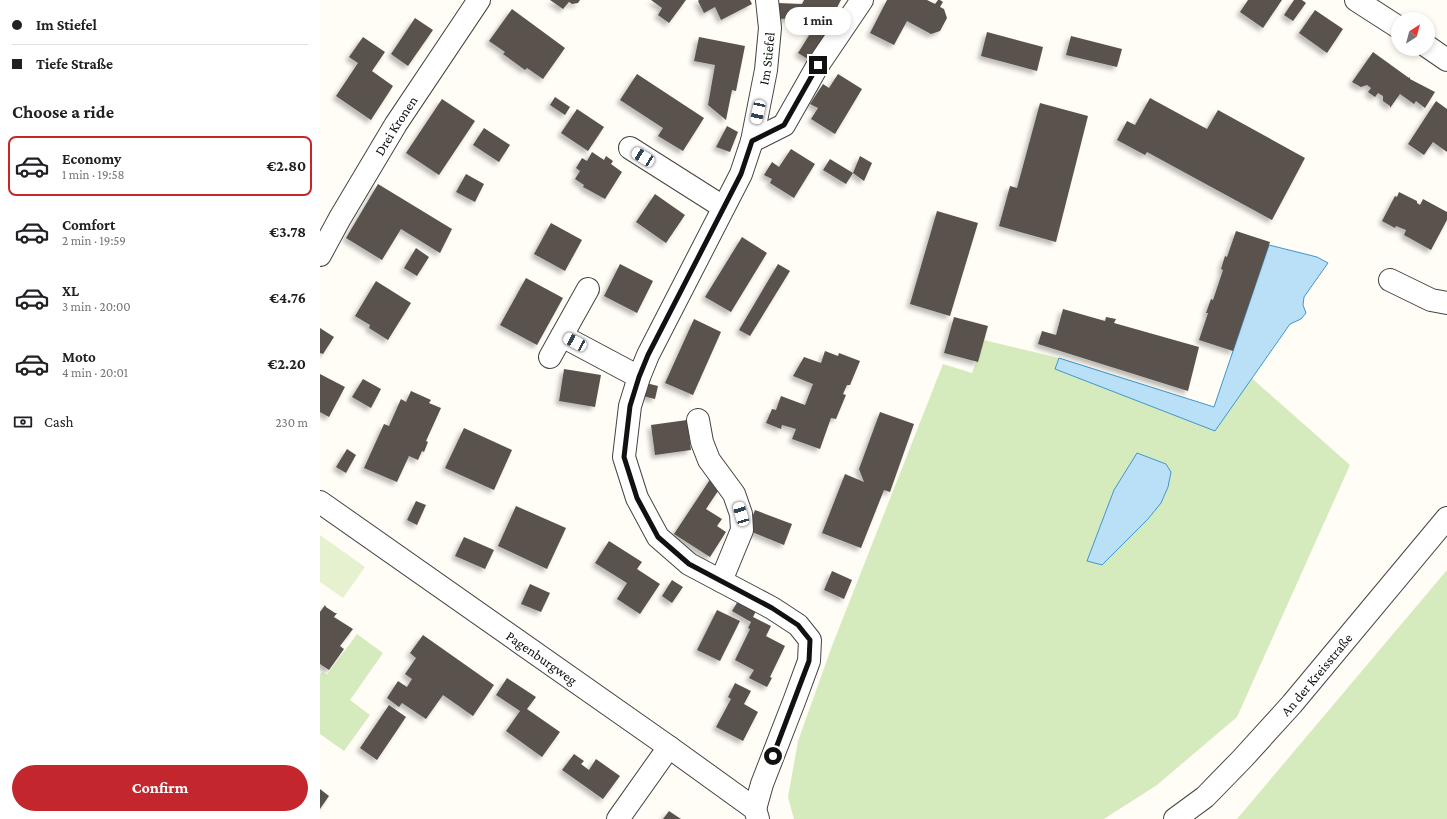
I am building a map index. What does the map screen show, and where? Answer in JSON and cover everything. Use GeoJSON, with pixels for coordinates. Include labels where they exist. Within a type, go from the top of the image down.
{"type":"FeatureCollection","features":[{"type":"Feature","properties":{"kind":"street","name":"Drei Kronen"},"geometry":{"type":"LineString","coordinates":[[320,255],[340,218],[396,124],[478,0]]}},
{"type":"Feature","properties":{"kind":"street","name":"Im Stiefel"},"geometry":{"type":"LineString","coordinates":[[756,814],[762,784],[809,661],[810,640],[798,625],[772,608],[689,564],[658,537],[637,498],[624,457],[630,406],[639,377],[648,355],[741,174],[752,141],[766,70],[770,28],[767,0]]}},
{"type":"Feature","properties":{"kind":"street"},"geometry":{"type":"LineString","coordinates":[[752,141],[784,125],[818,65],[862,0]]}},
{"type":"Feature","properties":{"kind":"street"},"geometry":{"type":"LineString","coordinates":[[1356,0],[1391,22]]}},
{"type":"Feature","properties":{"kind":"street"},"geometry":{"type":"LineString","coordinates":[[1435,52],[1447,60]]}},
{"type":"Feature","properties":{"kind":"street"},"geometry":{"type":"LineString","coordinates":[[630,148],[723,207]]}},
{"type":"Feature","properties":{"kind":"street"},"geometry":{"type":"LineString","coordinates":[[1390,280],[1431,300],[1445,297]]}},
{"type":"Feature","properties":{"kind":"street"},"geometry":{"type":"LineString","coordinates":[[550,357],[588,289]]}},
{"type":"Feature","properties":{"kind":"street"},"geometry":{"type":"LineString","coordinates":[[562,336],[639,377]]}},
{"type":"Feature","properties":{"kind":"street"},"geometry":{"type":"LineString","coordinates":[[698,420],[702,442],[707,455],[734,494],[741,514],[742,530],[721,581]]}},
{"type":"Feature","properties":{"kind":"street","name":"Pagenburgweg"},"geometry":{"type":"LineString","coordinates":[[320,502],[669,747],[756,814]]}},
{"type":"Feature","properties":{"kind":"street","name":"An der Kreisstraße"},"geometry":{"type":"LineString","coordinates":[[1175,819],[1204,797],[1248,753],[1292,704],[1447,518]]}},
{"type":"Feature","properties":{"kind":"street"},"geometry":{"type":"LineString","coordinates":[[618,819],[669,747]]}},
{"type":"Feature","properties":{"kind":"green space"},"geometry":{"type":"Polygon","coordinates":[[[984,340],[1059,358],[1214,407],[1230,359],[1350,465],[1237,717],[1157,785],[1104,819],[794,819],[788,797],[798,741],[832,646],[943,364],[972,373],[984,340]]]}},
{"type":"Feature","properties":{"kind":"green space"},"geometry":{"type":"Polygon","coordinates":[[[320,535],[365,567],[343,598],[320,582],[320,535]]]}},
{"type":"Feature","properties":{"kind":"green space"},"geometry":{"type":"Polygon","coordinates":[[[1447,570],[1447,819],[1237,819],[1447,570]]]}},
{"type":"Feature","properties":{"kind":"green space"},"geometry":{"type":"Polygon","coordinates":[[[357,634],[383,653],[350,700],[370,715],[344,751],[320,734],[320,675],[322,672],[327,675],[357,634]]]}},
{"type":"Feature","properties":{"kind":"water"},"geometry":{"type":"Polygon","coordinates":[[[1269,245],[1317,257],[1328,263],[1304,297],[1303,305],[1306,313],[1301,319],[1290,324],[1215,431],[1055,369],[1059,358],[1214,407],[1269,245]]]}},
{"type":"Feature","properties":{"kind":"water"},"geometry":{"type":"Polygon","coordinates":[[[1137,453],[1166,464],[1171,472],[1168,487],[1161,503],[1148,519],[1102,565],[1087,561],[1114,490],[1137,453]]]}},
{"type":"Feature","properties":{"kind":"building"},"geometry":{"type":"Polygon","coordinates":[[[550,0],[580,0],[578,3],[572,4],[569,2],[563,9],[550,0]]]}},
{"type":"Feature","properties":{"kind":"building"},"geometry":{"type":"Polygon","coordinates":[[[651,0],[686,0],[669,23],[658,15],[662,8],[651,0]]]}},
{"type":"Feature","properties":{"kind":"building"},"geometry":{"type":"Polygon","coordinates":[[[750,0],[752,4],[721,20],[715,7],[704,13],[698,1],[750,0]]]}},
{"type":"Feature","properties":{"kind":"building"},"geometry":{"type":"Polygon","coordinates":[[[804,0],[841,0],[824,33],[827,35],[811,61],[798,53],[813,29],[794,18],[779,19],[778,3],[802,4],[804,0]]]}},
{"type":"Feature","properties":{"kind":"building"},"geometry":{"type":"Polygon","coordinates":[[[887,0],[927,0],[935,4],[938,0],[940,0],[943,2],[940,7],[944,9],[947,18],[940,31],[931,34],[907,21],[894,45],[870,33],[887,0]]]}},
{"type":"Feature","properties":{"kind":"building"},"geometry":{"type":"Polygon","coordinates":[[[1248,0],[1282,0],[1263,28],[1240,12],[1248,0]]]}},
{"type":"Feature","properties":{"kind":"building"},"geometry":{"type":"Polygon","coordinates":[[[1294,0],[1302,0],[1306,3],[1293,21],[1284,15],[1294,0]]]}},
{"type":"Feature","properties":{"kind":"building"},"geometry":{"type":"Polygon","coordinates":[[[512,9],[565,48],[543,79],[527,68],[525,70],[503,54],[505,52],[489,41],[512,9]]]}},
{"type":"Feature","properties":{"kind":"building"},"geometry":{"type":"Polygon","coordinates":[[[1315,10],[1343,29],[1327,53],[1299,33],[1315,10]]]}},
{"type":"Feature","properties":{"kind":"building"},"geometry":{"type":"Polygon","coordinates":[[[415,18],[433,30],[408,66],[391,54],[415,18]]]}},
{"type":"Feature","properties":{"kind":"building"},"geometry":{"type":"Polygon","coordinates":[[[987,32],[1043,47],[1037,71],[981,56],[987,32]]]}},
{"type":"Feature","properties":{"kind":"building"},"geometry":{"type":"Polygon","coordinates":[[[1071,36],[1122,49],[1117,67],[1066,55],[1071,36]]]}},
{"type":"Feature","properties":{"kind":"building"},"geometry":{"type":"Polygon","coordinates":[[[363,37],[385,52],[372,71],[393,86],[371,120],[336,96],[358,63],[349,57],[363,37]]]}},
{"type":"Feature","properties":{"kind":"building"},"geometry":{"type":"Polygon","coordinates":[[[699,37],[745,46],[736,91],[732,90],[726,120],[708,105],[715,65],[694,61],[699,37]]]}},
{"type":"Feature","properties":{"kind":"building"},"geometry":{"type":"Polygon","coordinates":[[[1373,52],[1409,78],[1410,77],[1410,79],[1435,92],[1425,108],[1416,101],[1414,104],[1400,94],[1390,108],[1390,106],[1383,101],[1383,96],[1378,93],[1375,97],[1368,92],[1371,88],[1367,85],[1361,87],[1352,82],[1373,52]]]}},
{"type":"Feature","properties":{"kind":"building"},"geometry":{"type":"Polygon","coordinates":[[[637,74],[704,118],[683,151],[658,136],[663,128],[620,100],[637,74]]]}},
{"type":"Feature","properties":{"kind":"building"},"geometry":{"type":"Polygon","coordinates":[[[838,74],[862,89],[835,134],[811,119],[818,108],[810,104],[823,84],[829,88],[838,74]]]}},
{"type":"Feature","properties":{"kind":"building"},"geometry":{"type":"Polygon","coordinates":[[[555,97],[570,107],[565,115],[550,105],[555,97]]]}},
{"type":"Feature","properties":{"kind":"building"},"geometry":{"type":"Polygon","coordinates":[[[1150,98],[1207,129],[1218,110],[1305,158],[1272,220],[1147,152],[1145,155],[1117,140],[1127,121],[1135,125],[1150,98]]]}},
{"type":"Feature","properties":{"kind":"building"},"geometry":{"type":"Polygon","coordinates":[[[442,99],[475,121],[439,175],[406,153],[442,99]]]}},
{"type":"Feature","properties":{"kind":"building"},"geometry":{"type":"Polygon","coordinates":[[[1436,101],[1447,109],[1447,152],[1433,142],[1424,155],[1408,144],[1436,101]]]}},
{"type":"Feature","properties":{"kind":"building"},"geometry":{"type":"Polygon","coordinates":[[[1040,103],[1088,116],[1056,242],[999,226],[1010,186],[1017,188],[1040,103]]]}},
{"type":"Feature","properties":{"kind":"building"},"geometry":{"type":"Polygon","coordinates":[[[577,109],[604,127],[588,151],[561,133],[577,109]]]}},
{"type":"Feature","properties":{"kind":"building"},"geometry":{"type":"Polygon","coordinates":[[[727,126],[738,132],[730,152],[716,147],[727,126]]]}},
{"type":"Feature","properties":{"kind":"building"},"geometry":{"type":"Polygon","coordinates":[[[484,128],[510,145],[499,162],[473,145],[484,128]]]}},
{"type":"Feature","properties":{"kind":"building"},"geometry":{"type":"Polygon","coordinates":[[[791,149],[815,164],[794,198],[770,183],[772,179],[764,175],[772,162],[779,167],[791,149]]]}},
{"type":"Feature","properties":{"kind":"building"},"geometry":{"type":"Polygon","coordinates":[[[592,152],[604,160],[606,156],[613,161],[611,164],[622,172],[605,199],[583,187],[584,185],[575,179],[580,171],[576,168],[582,158],[587,161],[592,152]]]}},
{"type":"Feature","properties":{"kind":"building"},"geometry":{"type":"Polygon","coordinates":[[[860,156],[872,163],[864,181],[853,173],[860,156]]]}},
{"type":"Feature","properties":{"kind":"building"},"geometry":{"type":"Polygon","coordinates":[[[830,159],[853,173],[846,184],[823,170],[830,159]]]}},
{"type":"Feature","properties":{"kind":"building"},"geometry":{"type":"Polygon","coordinates":[[[466,174],[484,184],[475,202],[456,192],[466,174]]]}},
{"type":"Feature","properties":{"kind":"building"},"geometry":{"type":"Polygon","coordinates":[[[378,184],[452,229],[440,253],[401,229],[382,260],[346,238],[378,184]]]}},
{"type":"Feature","properties":{"kind":"building"},"geometry":{"type":"Polygon","coordinates":[[[1399,192],[1417,201],[1420,205],[1423,199],[1447,212],[1447,220],[1431,250],[1404,235],[1406,230],[1396,226],[1395,228],[1382,221],[1395,196],[1397,197],[1399,192]]]}},
{"type":"Feature","properties":{"kind":"building"},"geometry":{"type":"Polygon","coordinates":[[[655,194],[685,215],[666,243],[636,222],[655,194]]]}},
{"type":"Feature","properties":{"kind":"building"},"geometry":{"type":"Polygon","coordinates":[[[937,211],[978,223],[950,316],[910,304],[937,211]]]}},
{"type":"Feature","properties":{"kind":"building"},"geometry":{"type":"Polygon","coordinates":[[[551,223],[582,240],[565,271],[534,254],[551,223]]]}},
{"type":"Feature","properties":{"kind":"building"},"geometry":{"type":"Polygon","coordinates":[[[1236,231],[1270,242],[1233,351],[1199,340],[1208,313],[1206,313],[1211,299],[1213,300],[1223,270],[1221,269],[1225,256],[1227,257],[1236,231]]]}},
{"type":"Feature","properties":{"kind":"building"},"geometry":{"type":"Polygon","coordinates":[[[742,237],[767,253],[731,312],[705,297],[742,237]]]}},
{"type":"Feature","properties":{"kind":"building"},"geometry":{"type":"Polygon","coordinates":[[[416,248],[429,257],[417,276],[404,268],[416,248]]]}},
{"type":"Feature","properties":{"kind":"building"},"geometry":{"type":"Polygon","coordinates":[[[620,264],[653,281],[637,313],[604,296],[620,264]]]}},
{"type":"Feature","properties":{"kind":"building"},"geometry":{"type":"Polygon","coordinates":[[[778,264],[790,271],[750,336],[739,330],[778,264]]]}},
{"type":"Feature","properties":{"kind":"building"},"geometry":{"type":"Polygon","coordinates":[[[526,278],[563,298],[537,345],[500,325],[526,278]]]}},
{"type":"Feature","properties":{"kind":"building"},"geometry":{"type":"Polygon","coordinates":[[[376,281],[411,303],[388,340],[369,328],[370,325],[355,316],[376,281]]]}},
{"type":"Feature","properties":{"kind":"building"},"geometry":{"type":"Polygon","coordinates":[[[1063,309],[1105,321],[1106,317],[1116,319],[1114,323],[1199,347],[1188,391],[1038,344],[1042,331],[1056,335],[1063,309]]]}},
{"type":"Feature","properties":{"kind":"building"},"geometry":{"type":"Polygon","coordinates":[[[954,317],[988,326],[978,362],[944,353],[954,317]]]}},
{"type":"Feature","properties":{"kind":"building"},"geometry":{"type":"Polygon","coordinates":[[[694,319],[721,332],[693,395],[665,383],[694,319]]]}},
{"type":"Feature","properties":{"kind":"building"},"geometry":{"type":"Polygon","coordinates":[[[320,328],[334,337],[323,354],[320,353],[320,328]]]}},
{"type":"Feature","properties":{"kind":"building"},"geometry":{"type":"Polygon","coordinates":[[[825,351],[838,356],[839,353],[860,361],[850,385],[847,385],[843,394],[846,395],[836,419],[831,418],[820,449],[792,439],[796,429],[782,425],[781,429],[766,423],[772,409],[776,410],[781,396],[805,405],[813,384],[793,376],[804,357],[821,363],[825,351]]]}},
{"type":"Feature","properties":{"kind":"building"},"geometry":{"type":"Polygon","coordinates":[[[564,369],[601,375],[595,407],[559,401],[564,369]]]}},
{"type":"Feature","properties":{"kind":"building"},"geometry":{"type":"Polygon","coordinates":[[[320,374],[345,387],[329,417],[320,412],[320,374]]]}},
{"type":"Feature","properties":{"kind":"building"},"geometry":{"type":"Polygon","coordinates":[[[363,379],[381,389],[371,408],[352,397],[363,379]]]}},
{"type":"Feature","properties":{"kind":"building"},"geometry":{"type":"Polygon","coordinates":[[[646,383],[658,386],[655,399],[643,396],[646,383]]]}},
{"type":"Feature","properties":{"kind":"building"},"geometry":{"type":"Polygon","coordinates":[[[411,391],[431,400],[429,403],[441,408],[426,441],[428,442],[424,452],[422,451],[418,460],[409,456],[397,482],[364,468],[384,424],[389,426],[401,399],[406,402],[411,391]]]}},
{"type":"Feature","properties":{"kind":"building"},"geometry":{"type":"Polygon","coordinates":[[[880,412],[914,424],[890,492],[884,490],[861,548],[822,533],[845,474],[864,482],[859,469],[880,412]]]}},
{"type":"Feature","properties":{"kind":"building"},"geometry":{"type":"Polygon","coordinates":[[[687,420],[691,450],[655,455],[651,425],[687,420]]]}},
{"type":"Feature","properties":{"kind":"building"},"geometry":{"type":"Polygon","coordinates":[[[464,428],[512,450],[494,490],[445,468],[464,428]]]}},
{"type":"Feature","properties":{"kind":"building"},"geometry":{"type":"Polygon","coordinates":[[[347,449],[356,455],[346,473],[336,467],[347,449]]]}},
{"type":"Feature","properties":{"kind":"building"},"geometry":{"type":"Polygon","coordinates":[[[713,475],[724,482],[706,509],[722,519],[717,526],[726,532],[710,557],[674,534],[713,475]]]}},
{"type":"Feature","properties":{"kind":"building"},"geometry":{"type":"Polygon","coordinates":[[[416,501],[426,505],[417,525],[407,520],[416,501]]]}},
{"type":"Feature","properties":{"kind":"building"},"geometry":{"type":"Polygon","coordinates":[[[516,506],[566,528],[547,569],[498,546],[516,506]]]}},
{"type":"Feature","properties":{"kind":"building"},"geometry":{"type":"Polygon","coordinates":[[[755,510],[792,524],[784,545],[747,530],[755,510]]]}},
{"type":"Feature","properties":{"kind":"building"},"geometry":{"type":"Polygon","coordinates":[[[464,537],[494,550],[485,569],[455,556],[464,537]]]}},
{"type":"Feature","properties":{"kind":"building"},"geometry":{"type":"Polygon","coordinates":[[[609,541],[642,562],[637,569],[660,584],[640,614],[617,599],[627,583],[595,563],[609,541]]]}},
{"type":"Feature","properties":{"kind":"building"},"geometry":{"type":"Polygon","coordinates":[[[832,571],[852,580],[844,599],[824,590],[832,571]]]}},
{"type":"Feature","properties":{"kind":"building"},"geometry":{"type":"Polygon","coordinates":[[[672,580],[683,587],[672,603],[662,596],[672,580]]]}},
{"type":"Feature","properties":{"kind":"building"},"geometry":{"type":"Polygon","coordinates":[[[530,584],[550,593],[541,612],[521,604],[530,584]]]}},
{"type":"Feature","properties":{"kind":"building"},"geometry":{"type":"Polygon","coordinates":[[[738,601],[756,611],[753,617],[771,626],[766,636],[785,646],[770,677],[772,678],[767,687],[749,678],[754,670],[735,660],[750,629],[748,628],[751,622],[732,611],[738,601]]]}},
{"type":"Feature","properties":{"kind":"building"},"geometry":{"type":"Polygon","coordinates":[[[325,605],[337,613],[334,617],[353,629],[340,646],[344,649],[329,670],[320,664],[320,612],[325,605]]]}},
{"type":"Feature","properties":{"kind":"building"},"geometry":{"type":"Polygon","coordinates":[[[717,610],[740,621],[720,661],[697,650],[717,610]]]}},
{"type":"Feature","properties":{"kind":"building"},"geometry":{"type":"Polygon","coordinates":[[[423,635],[494,685],[473,716],[443,695],[426,719],[402,703],[399,707],[387,698],[398,681],[407,687],[412,679],[405,674],[416,658],[410,653],[423,635]]]}},
{"type":"Feature","properties":{"kind":"building"},"geometry":{"type":"Polygon","coordinates":[[[507,678],[536,697],[527,709],[560,732],[542,757],[506,731],[520,711],[496,695],[507,678]]]}},
{"type":"Feature","properties":{"kind":"building"},"geometry":{"type":"Polygon","coordinates":[[[735,683],[751,691],[744,704],[758,712],[743,741],[716,727],[731,699],[728,697],[735,683]]]}},
{"type":"Feature","properties":{"kind":"building"},"geometry":{"type":"Polygon","coordinates":[[[389,705],[406,717],[377,760],[360,748],[389,705]]]}},
{"type":"Feature","properties":{"kind":"building"},"geometry":{"type":"Polygon","coordinates":[[[574,754],[584,761],[581,764],[589,770],[596,759],[620,776],[603,799],[562,770],[574,754]]]}},
{"type":"Feature","properties":{"kind":"building"},"geometry":{"type":"Polygon","coordinates":[[[320,789],[329,796],[320,809],[320,789]]]}},
{"type":"Feature","properties":{"kind":"building"},"geometry":{"type":"Polygon","coordinates":[[[669,811],[681,819],[663,819],[669,811]]]}},
{"type":"Feature","properties":{"kind":"route"},"geometry":{"type":"LineString","coordinates":[[773,756],[809,661],[810,640],[798,625],[772,608],[689,564],[658,537],[637,498],[624,457],[630,406],[639,377],[648,355],[741,174],[752,141],[784,125],[818,65]]}}]}
